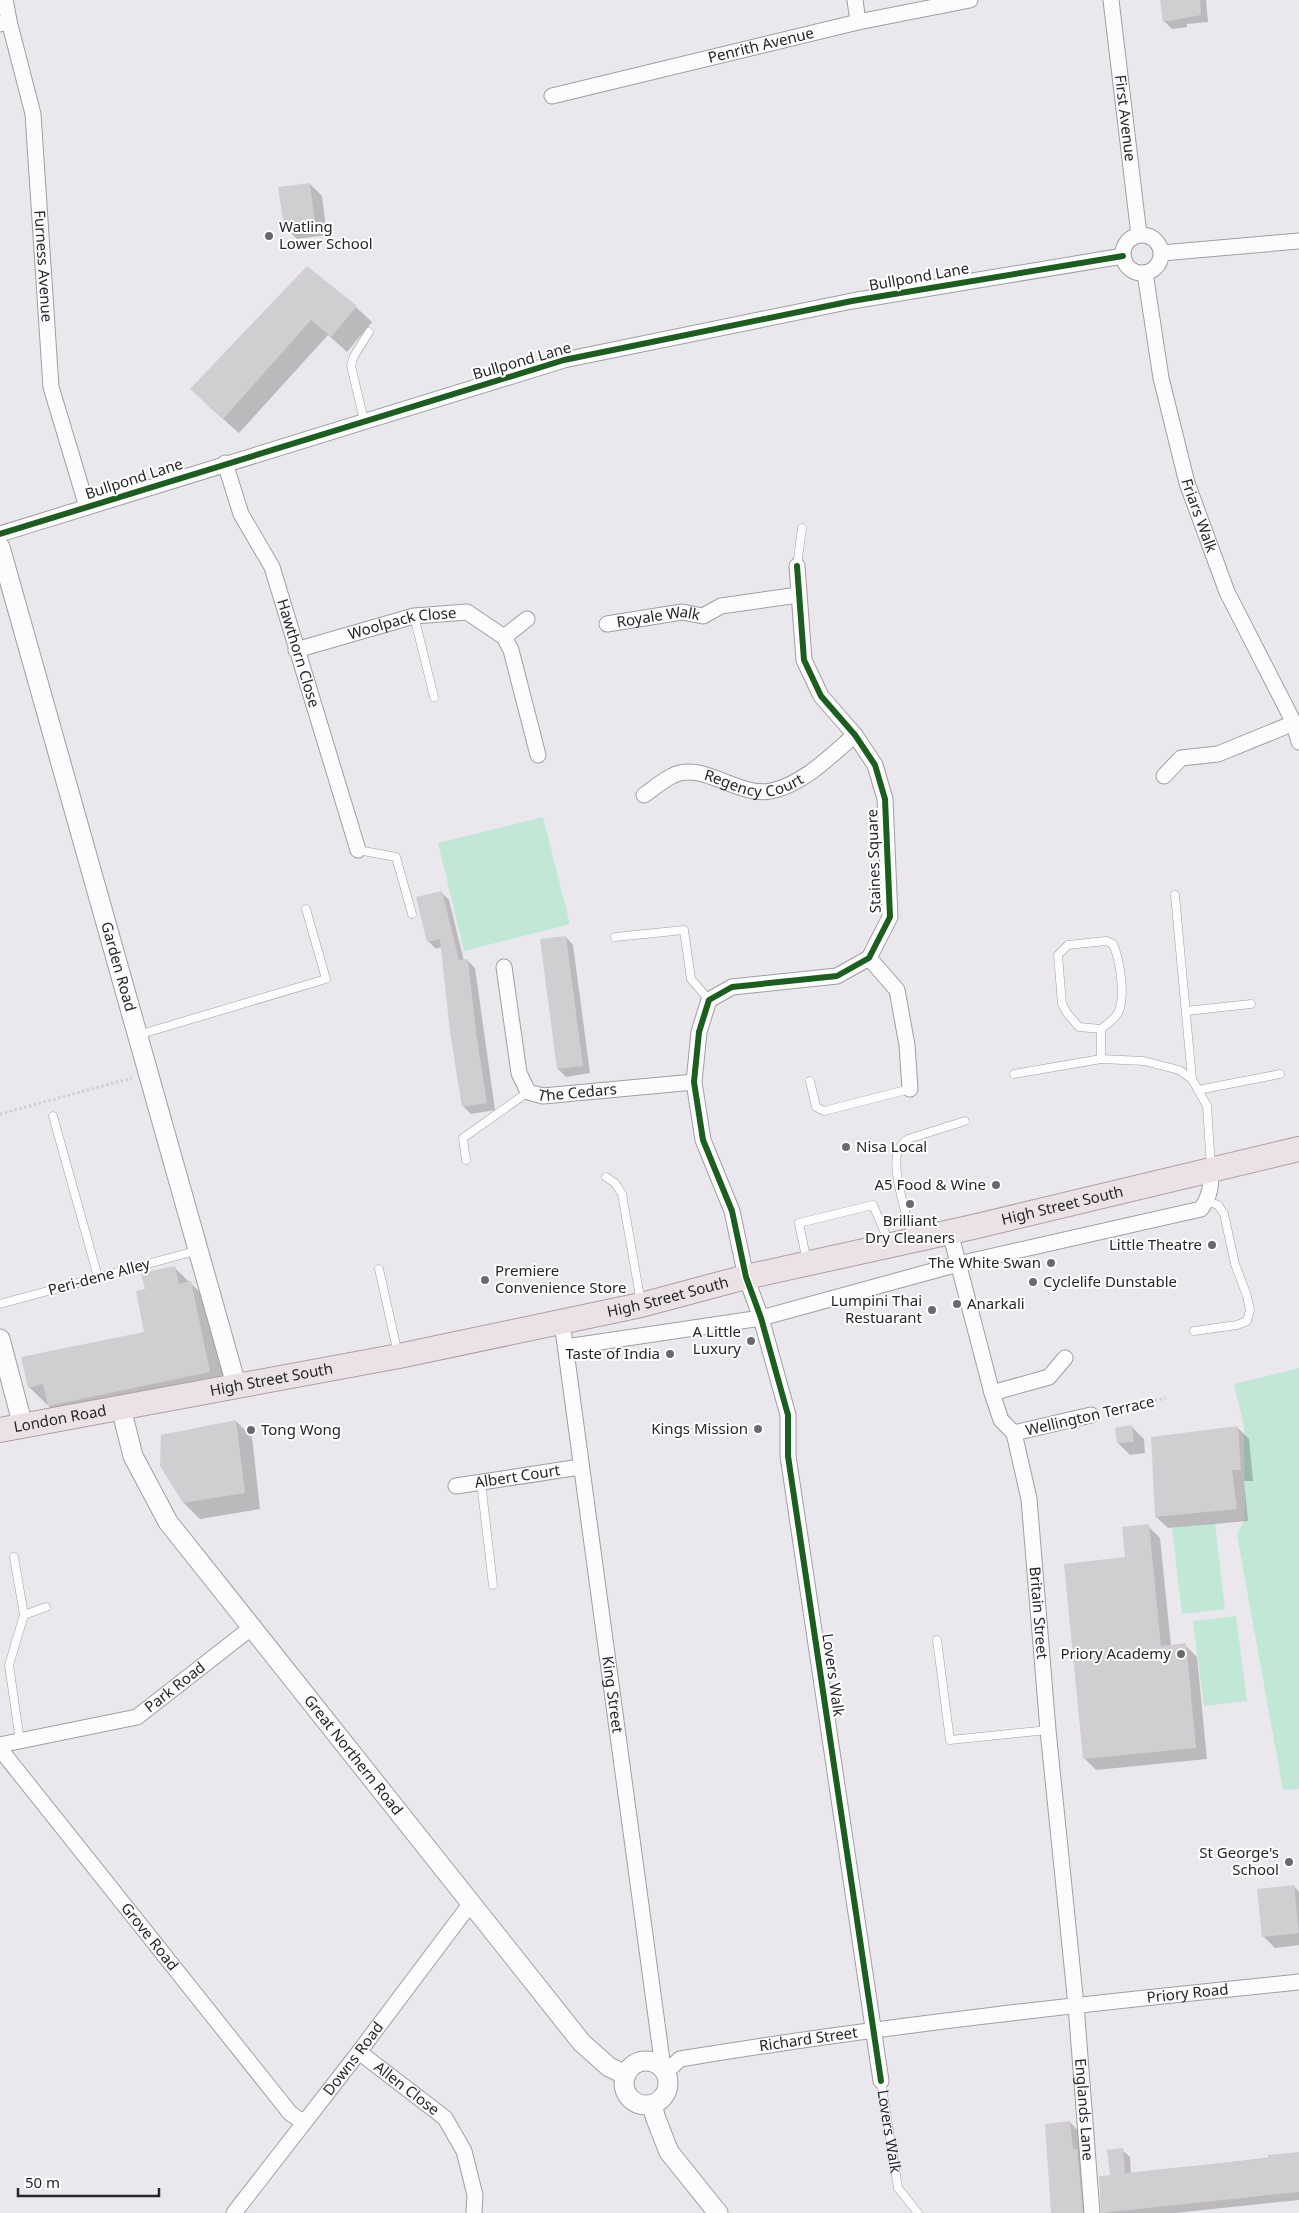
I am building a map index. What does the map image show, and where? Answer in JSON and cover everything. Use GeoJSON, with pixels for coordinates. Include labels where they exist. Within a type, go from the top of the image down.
{"type":"FeatureCollection","features":[{"type":"Feature","properties":{"kind":"main road","name":"High Street South"},"geometry":{"type":"LineString","coordinates":[[122,1408],[237,1388],[399,1356],[641,1305],[746,1277],[950,1232],[1299,1149]]}},
{"type":"Feature","properties":{"kind":"main road","name":"London Road"},"geometry":{"type":"LineString","coordinates":[[0,1430],[122,1408]]}},
{"type":"Feature","properties":{"kind":"street"},"geometry":{"type":"LineString","coordinates":[[855,0],[858,22]]}},
{"type":"Feature","properties":{"kind":"street","name":"Penrith Avenue"},"geometry":{"type":"LineString","coordinates":[[552,96],[858,22],[970,0]]}},
{"type":"Feature","properties":{"kind":"street","name":"First Avenue"},"geometry":{"type":"LineString","coordinates":[[1111,0],[1139,235]]}},
{"type":"Feature","properties":{"kind":"street","name":"Furness Avenue"},"geometry":{"type":"LineString","coordinates":[[6,4],[5,22],[33,114],[51,387],[88,507]]}},
{"type":"Feature","properties":{"kind":"street"},"geometry":{"type":"LineString","coordinates":[[1139,235],[1152,237],[1157,241],[1162,253],[1158,266],[1145,273],[1132,271],[1127,266],[1123,256],[1127,243],[1139,235]]}},
{"type":"Feature","properties":{"kind":"street"},"geometry":{"type":"LineString","coordinates":[[1162,253],[1299,242]]}},
{"type":"Feature","properties":{"kind":"street","name":"Bullpond Lane"},"geometry":{"type":"LineString","coordinates":[[0,534],[364,420],[564,360],[852,301],[1123,256]]}},
{"type":"Feature","properties":{"kind":"street","name":"Friars Walk"},"geometry":{"type":"LineString","coordinates":[[1145,273],[1161,378],[1187,483],[1227,592],[1294,723],[1299,742]]}},
{"type":"Feature","properties":{"kind":"street","name":"Hawthorn Close"},"geometry":{"type":"LineString","coordinates":[[225,463],[241,514],[272,567],[358,850]]}},
{"type":"Feature","properties":{"kind":"street","name":"Garden Road"},"geometry":{"type":"LineString","coordinates":[[0,547],[237,1388]]}},
{"type":"Feature","properties":{"kind":"street","name":"Staines Square"},"geometry":{"type":"LineString","coordinates":[[796,566],[804,660],[821,696],[855,734],[875,765],[885,799],[890,917],[869,958]]}},
{"type":"Feature","properties":{"kind":"street","name":"Royale Walk"},"geometry":{"type":"LineString","coordinates":[[607,624],[682,612],[703,616],[721,606],[798,595]]}},
{"type":"Feature","properties":{"kind":"street","name":"Woolpack Close"},"geometry":{"type":"LineString","coordinates":[[296,650],[414,616],[466,612],[504,636]]}},
{"type":"Feature","properties":{"kind":"street"},"geometry":{"type":"LineString","coordinates":[[527,619],[504,636],[511,650],[538,755]]}},
{"type":"Feature","properties":{"kind":"street"},"geometry":{"type":"LineString","coordinates":[[1164,776],[1181,758],[1218,754],[1294,723]]}},
{"type":"Feature","properties":{"kind":"street","name":"Regency Court"},"geometry":{"type":"LineString","coordinates":[[644,795],[673,775],[700,772],[738,788],[769,792],[798,782],[855,734]]}},
{"type":"Feature","properties":{"kind":"street"},"geometry":{"type":"LineString","coordinates":[[746,1277],[732,1210],[703,1140],[694,1082],[699,1032],[709,1000],[732,987],[837,976],[869,958],[897,990],[907,1044],[910,1089]]}},
{"type":"Feature","properties":{"kind":"street","name":"The Cedars"},"geometry":{"type":"LineString","coordinates":[[504,968],[519,1072],[528,1092],[543,1096],[694,1082]]}},
{"type":"Feature","properties":{"kind":"street"},"geometry":{"type":"LineString","coordinates":[[566,1347],[761,1318],[958,1264],[1201,1209],[1211,1188],[1211,1171]]}},
{"type":"Feature","properties":{"kind":"street","name":"Britain Street"},"geometry":{"type":"LineString","coordinates":[[950,1232],[992,1393],[1001,1420],[1014,1433],[1029,1499],[1048,1730],[1076,2005]]}},
{"type":"Feature","properties":{"kind":"street","name":"Lovers Walk"},"geometry":{"type":"LineString","coordinates":[[746,1277],[761,1318],[788,1414],[788,1456],[881,2081]]}},
{"type":"Feature","properties":{"kind":"street","name":"King Street"},"geometry":{"type":"LineString","coordinates":[[562,1322],[580,1467],[664,2070]]}},
{"type":"Feature","properties":{"kind":"street"},"geometry":{"type":"LineString","coordinates":[[0,1339],[23,1426]]}},
{"type":"Feature","properties":{"kind":"street"},"geometry":{"type":"LineString","coordinates":[[992,1393],[1048,1377],[1065,1358]]}},
{"type":"Feature","properties":{"kind":"street","name":"Great Northern Road"},"geometry":{"type":"LineString","coordinates":[[122,1408],[133,1456],[168,1522],[250,1628],[582,2043],[609,2067],[626,2075]]}},
{"type":"Feature","properties":{"kind":"street","name":"Wellington Terrace"},"geometry":{"type":"LineString","coordinates":[[1014,1433],[1091,1415]]}},
{"type":"Feature","properties":{"kind":"street","name":"Albert Court"},"geometry":{"type":"LineString","coordinates":[[456,1486],[580,1467]]}},
{"type":"Feature","properties":{"kind":"street","name":"Park Road"},"geometry":{"type":"LineString","coordinates":[[0,1747],[20,1741],[137,1717],[250,1628]]}},
{"type":"Feature","properties":{"kind":"street","name":"Grove Road"},"geometry":{"type":"LineString","coordinates":[[0,1747],[290,2113],[303,2122]]}},
{"type":"Feature","properties":{"kind":"street","name":"Downs Road"},"geometry":{"type":"LineString","coordinates":[[234,2213],[359,2052],[470,1903]]}},
{"type":"Feature","properties":{"kind":"street","name":"Priory Road"},"geometry":{"type":"LineString","coordinates":[[1076,2005],[1299,1982]]}},
{"type":"Feature","properties":{"kind":"street","name":"Richard Street"},"geometry":{"type":"LineString","coordinates":[[664,2070],[680,2059],[872,2030],[1076,2005]]}},
{"type":"Feature","properties":{"kind":"street","name":"Englands Lane"},"geometry":{"type":"LineString","coordinates":[[1076,2005],[1092,2213]]}},
{"type":"Feature","properties":{"kind":"street","name":"Allen Close"},"geometry":{"type":"LineString","coordinates":[[359,2052],[445,2118],[464,2151],[475,2195],[474,2213]]}},
{"type":"Feature","properties":{"kind":"street"},"geometry":{"type":"LineString","coordinates":[[642,2061],[657,2063],[664,2070],[668,2084],[666,2093],[662,2099],[652,2105],[642,2105],[631,2099],[625,2088],[626,2075],[630,2068],[642,2061]]}},
{"type":"Feature","properties":{"kind":"street"},"geometry":{"type":"LineString","coordinates":[[652,2105],[669,2152],[718,2213]]}},
{"type":"Feature","properties":{"kind":"lane"},"geometry":{"type":"LineString","coordinates":[[364,420],[351,366],[354,356],[369,332]]}},
{"type":"Feature","properties":{"kind":"lane"},"geometry":{"type":"LineString","coordinates":[[796,566],[802,528]]}},
{"type":"Feature","properties":{"kind":"lane"},"geometry":{"type":"LineString","coordinates":[[414,616],[434,697]]}},
{"type":"Feature","properties":{"kind":"lane"},"geometry":{"type":"LineString","coordinates":[[358,850],[396,858],[412,914]]}},
{"type":"Feature","properties":{"kind":"lane"},"geometry":{"type":"LineString","coordinates":[[1175,895],[1192,1079],[1207,1106],[1211,1171]]}},
{"type":"Feature","properties":{"kind":"lane"},"geometry":{"type":"LineString","coordinates":[[138,1035],[326,979],[306,909]]}},
{"type":"Feature","properties":{"kind":"lane"},"geometry":{"type":"LineString","coordinates":[[615,937],[684,930],[690,979],[709,1000]]}},
{"type":"Feature","properties":{"kind":"lane"},"geometry":{"type":"LineString","coordinates":[[1106,941],[1113,944],[1118,955],[1122,996],[1118,1012],[1111,1022],[1101,1029],[1079,1027],[1066,1013],[1062,1004],[1058,954],[1068,946],[1106,941]]}},
{"type":"Feature","properties":{"kind":"lane"},"geometry":{"type":"LineString","coordinates":[[1186,1011],[1251,1004]]}},
{"type":"Feature","properties":{"kind":"lane"},"geometry":{"type":"LineString","coordinates":[[1101,1029],[1101,1059]]}},
{"type":"Feature","properties":{"kind":"lane"},"geometry":{"type":"LineString","coordinates":[[1014,1074],[1101,1059],[1144,1061],[1179,1070],[1192,1079]]}},
{"type":"Feature","properties":{"kind":"lane"},"geometry":{"type":"LineString","coordinates":[[1198,1090],[1280,1074]]}},
{"type":"Feature","properties":{"kind":"lane"},"geometry":{"type":"LineString","coordinates":[[810,1081],[816,1107],[824,1111],[910,1089]]}},
{"type":"Feature","properties":{"kind":"lane"},"geometry":{"type":"LineString","coordinates":[[466,1160],[463,1138],[528,1092]]}},
{"type":"Feature","properties":{"kind":"lane"},"geometry":{"type":"LineString","coordinates":[[53,1116],[98,1278]]}},
{"type":"Feature","properties":{"kind":"lane"},"geometry":{"type":"LineString","coordinates":[[902,1243],[900,1186],[896,1164],[898,1152],[902,1144],[908,1139],[965,1121]]}},
{"type":"Feature","properties":{"kind":"lane"},"geometry":{"type":"LineString","coordinates":[[606,1177],[615,1183],[622,1194],[641,1305]]}},
{"type":"Feature","properties":{"kind":"lane"},"geometry":{"type":"LineString","coordinates":[[1194,1331],[1237,1325],[1247,1321],[1249,1317],[1247,1296],[1235,1264],[1224,1214],[1218,1205],[1206,1201]]}},
{"type":"Feature","properties":{"kind":"lane"},"geometry":{"type":"LineString","coordinates":[[808,1264],[799,1224],[873,1205],[902,1243]]}},
{"type":"Feature","properties":{"kind":"lane","name":"Peri-dene Alley"},"geometry":{"type":"LineString","coordinates":[[0,1304],[199,1250]]}},
{"type":"Feature","properties":{"kind":"lane"},"geometry":{"type":"LineString","coordinates":[[379,1269],[399,1356]]}},
{"type":"Feature","properties":{"kind":"lane"},"geometry":{"type":"LineString","coordinates":[[481,1482],[493,1585]]}},
{"type":"Feature","properties":{"kind":"lane"},"geometry":{"type":"LineString","coordinates":[[14,1557],[24,1615],[9,1665],[20,1741]]}},
{"type":"Feature","properties":{"kind":"lane"},"geometry":{"type":"LineString","coordinates":[[24,1615],[46,1607]]}},
{"type":"Feature","properties":{"kind":"lane"},"geometry":{"type":"LineString","coordinates":[[937,1640],[950,1740],[1048,1730]]}},
{"type":"Feature","properties":{"kind":"lane","name":"Lovers Walk"},"geometry":{"type":"LineString","coordinates":[[881,2081],[898,2188],[918,2213]]}},
{"type":"Feature","properties":{"kind":"path"},"geometry":{"type":"LineString","coordinates":[[0,1114],[137,1077]]}},
{"type":"Feature","properties":{"kind":"green space"},"geometry":{"type":"Polygon","coordinates":[[[543,817],[570,924],[464,951],[438,843],[543,817]]]}},
{"type":"Feature","properties":{"kind":"green space"},"geometry":{"type":"Polygon","coordinates":[[[1299,1368],[1299,1789],[1283,1790],[1237,1535],[1245,1518],[1244,1427],[1234,1384],[1299,1368]]]}},
{"type":"Feature","properties":{"kind":"green space"},"geometry":{"type":"Polygon","coordinates":[[[1215,1523],[1225,1609],[1182,1614],[1172,1528],[1215,1523]]]}},
{"type":"Feature","properties":{"kind":"green space"},"geometry":{"type":"Polygon","coordinates":[[[1236,1616],[1247,1701],[1204,1706],[1193,1621],[1236,1616]]]}},
{"type":"Feature","properties":{"kind":"building"},"geometry":{"type":"Polygon","coordinates":[[[1160,0],[1200,0],[1201,15],[1163,22],[1160,0]]]}},
{"type":"Feature","properties":{"kind":"building"},"geometry":{"type":"Polygon","coordinates":[[[310,183],[315,224],[284,227],[278,187],[310,183]]]}},
{"type":"Feature","properties":{"kind":"building"},"geometry":{"type":"Polygon","coordinates":[[[307,266],[357,306],[331,337],[311,320],[223,419],[190,389],[307,266]]]}},
{"type":"Feature","properties":{"kind":"building"},"geometry":{"type":"Polygon","coordinates":[[[442,891],[459,960],[468,959],[476,1033],[487,1103],[462,1107],[450,1032],[440,939],[427,942],[416,897],[442,891]]]}},
{"type":"Feature","properties":{"kind":"building"},"geometry":{"type":"Polygon","coordinates":[[[566,936],[583,1066],[557,1069],[540,939],[566,936]]]}},
{"type":"Feature","properties":{"kind":"building"},"geometry":{"type":"Polygon","coordinates":[[[175,1266],[179,1284],[191,1281],[210,1372],[48,1406],[43,1384],[28,1388],[21,1357],[144,1332],[136,1291],[145,1289],[141,1273],[175,1266]]]}},
{"type":"Feature","properties":{"kind":"building"},"geometry":{"type":"Polygon","coordinates":[[[236,1420],[245,1493],[183,1503],[160,1466],[161,1435],[236,1420]]]}},
{"type":"Feature","properties":{"kind":"building"},"geometry":{"type":"Polygon","coordinates":[[[1132,1425],[1134,1442],[1117,1443],[1115,1428],[1132,1425]]]}},
{"type":"Feature","properties":{"kind":"building"},"geometry":{"type":"Polygon","coordinates":[[[1238,1426],[1241,1470],[1232,1470],[1237,1509],[1155,1517],[1151,1437],[1238,1426]]]}},
{"type":"Feature","properties":{"kind":"building"},"geometry":{"type":"Polygon","coordinates":[[[1149,1524],[1161,1646],[1186,1643],[1196,1748],[1083,1759],[1064,1564],[1125,1557],[1122,1527],[1149,1524]]]}},
{"type":"Feature","properties":{"kind":"building"},"geometry":{"type":"Polygon","coordinates":[[[1294,1885],[1299,1933],[1262,1937],[1257,1889],[1294,1885]]]}},
{"type":"Feature","properties":{"kind":"building"},"geometry":{"type":"Polygon","coordinates":[[[1070,2121],[1073,2149],[1077,2149],[1083,2213],[1051,2213],[1045,2124],[1070,2121]]]}},
{"type":"Feature","properties":{"kind":"building"},"geometry":{"type":"Polygon","coordinates":[[[1123,2148],[1125,2173],[1268,2158],[1268,2155],[1299,2152],[1299,2192],[1101,2213],[1099,2176],[1110,2175],[1107,2150],[1123,2148]]]}},
{"type":"Feature","properties":{"kind":"cycle path"},"geometry":{"type":"LineString","coordinates":[[0,534],[564,360],[852,301],[1123,256]]}},
{"type":"Feature","properties":{"kind":"cycle path"},"geometry":{"type":"LineString","coordinates":[[797,566],[804,660],[821,696],[855,735],[875,765],[885,799],[890,917],[869,958],[837,976],[732,987],[709,1000],[699,1032],[694,1082],[703,1140],[732,1211],[746,1277],[761,1318],[788,1415],[788,1456],[881,2081]]}},
{"type":"Feature","properties":{"kind":"place","name":"Watling Lower School"},"geometry":{"type":"Point","coordinates":[269,236]}},
{"type":"Feature","properties":{"kind":"place","name":"Nisa Local"},"geometry":{"type":"Point","coordinates":[846,1147]}},
{"type":"Feature","properties":{"kind":"place","name":"A5 Food & Wine"},"geometry":{"type":"Point","coordinates":[996,1185]}},
{"type":"Feature","properties":{"kind":"place","name":"Brilliant Dry Cleaners"},"geometry":{"type":"Point","coordinates":[910,1204]}},
{"type":"Feature","properties":{"kind":"place","name":"Little Theatre"},"geometry":{"type":"Point","coordinates":[1212,1245]}},
{"type":"Feature","properties":{"kind":"place","name":"The White Swan"},"geometry":{"type":"Point","coordinates":[1051,1263]}},
{"type":"Feature","properties":{"kind":"place","name":"Premiere Convenience Store"},"geometry":{"type":"Point","coordinates":[485,1280]}},
{"type":"Feature","properties":{"kind":"place","name":"Cyclelife Dunstable"},"geometry":{"type":"Point","coordinates":[1033,1282]}},
{"type":"Feature","properties":{"kind":"place","name":"Anarkali"},"geometry":{"type":"Point","coordinates":[957,1304]}},
{"type":"Feature","properties":{"kind":"place","name":"Lumpini Thai Restuarant"},"geometry":{"type":"Point","coordinates":[932,1310]}},
{"type":"Feature","properties":{"kind":"place","name":"A Little Luxury"},"geometry":{"type":"Point","coordinates":[751,1341]}},
{"type":"Feature","properties":{"kind":"place","name":"Taste of India"},"geometry":{"type":"Point","coordinates":[670,1354]}},
{"type":"Feature","properties":{"kind":"place","name":"Kings Mission"},"geometry":{"type":"Point","coordinates":[758,1429]}},
{"type":"Feature","properties":{"kind":"place","name":"Tong Wong"},"geometry":{"type":"Point","coordinates":[251,1430]}},
{"type":"Feature","properties":{"kind":"place","name":"Priory Academy"},"geometry":{"type":"Point","coordinates":[1181,1654]}},
{"type":"Feature","properties":{"kind":"place","name":"St George's School"},"geometry":{"type":"Point","coordinates":[1289,1862]}}]}
